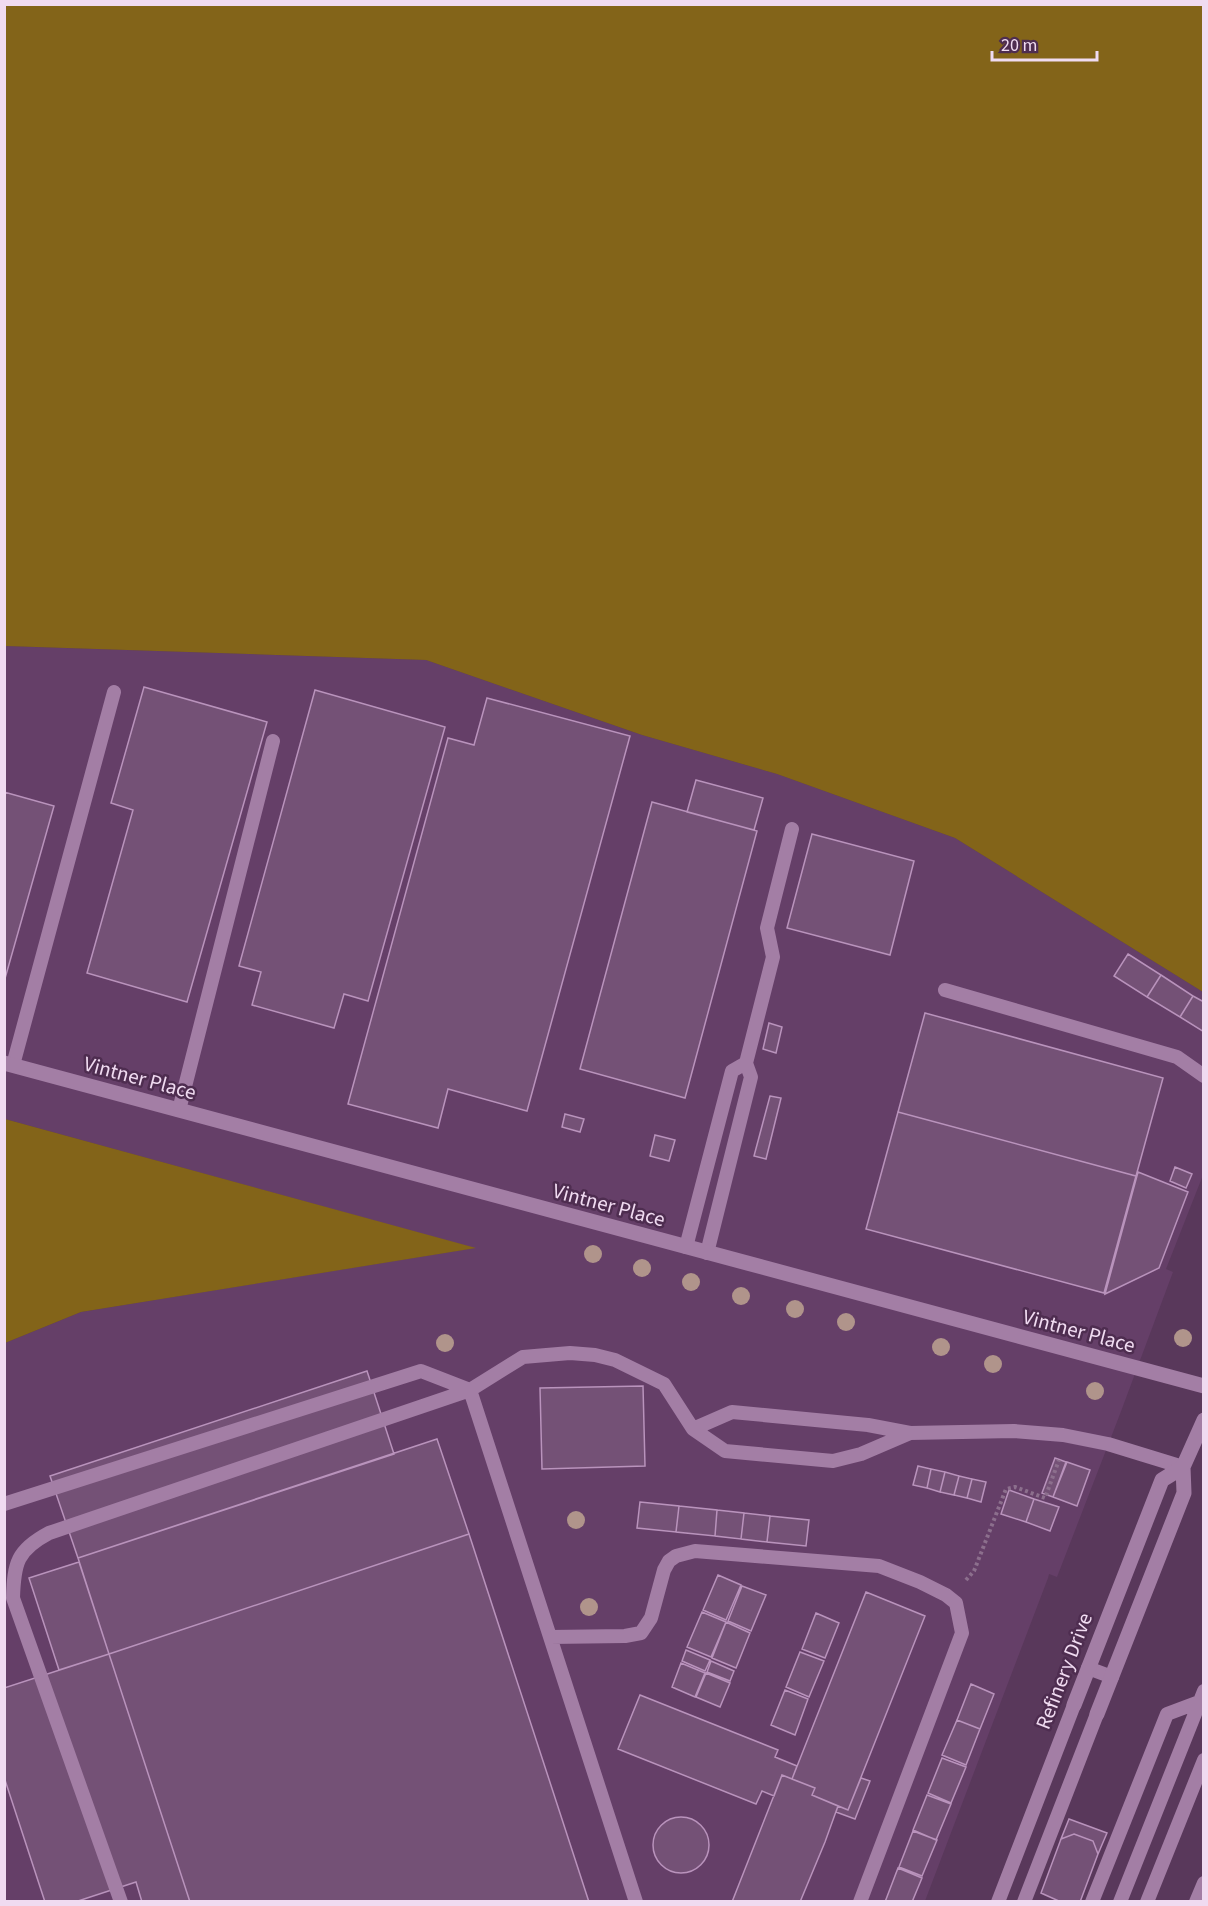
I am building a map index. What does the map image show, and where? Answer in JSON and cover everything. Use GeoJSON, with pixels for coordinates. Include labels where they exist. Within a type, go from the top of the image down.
{"type":"FeatureCollection","features":[{"type":"Feature","properties":{"kind":"street","name":"Vintner Place"},"geometry":{"type":"LineString","coordinates":[[9,1064],[1203,1386]]}},
{"type":"Feature","properties":{"kind":"street","name":"Refinery Drive"},"geometry":{"type":"LineString","coordinates":[[1097,1714],[1184,1493],[1183,1467],[1203,1420]]}},
{"type":"Feature","properties":{"kind":"street","name":"Refinery Drive"},"geometry":{"type":"LineString","coordinates":[[1074,1705],[1162,1480],[1183,1467]]}},
{"type":"Feature","properties":{"kind":"lane"},"geometry":{"type":"LineString","coordinates":[[9,1064],[114,692]]}},
{"type":"Feature","properties":{"kind":"lane"},"geometry":{"type":"LineString","coordinates":[[179,1110],[273,741]]}},
{"type":"Feature","properties":{"kind":"lane"},"geometry":{"type":"LineString","coordinates":[[707,1253],[751,1077],[746,1063],[773,957],[767,928],[792,829]]}},
{"type":"Feature","properties":{"kind":"lane"},"geometry":{"type":"LineString","coordinates":[[945,990],[1177,1057],[1203,1076]]}},
{"type":"Feature","properties":{"kind":"lane"},"geometry":{"type":"LineString","coordinates":[[686,1247],[732,1071],[746,1063]]}},
{"type":"Feature","properties":{"kind":"lane"},"geometry":{"type":"LineString","coordinates":[[121,1902],[13,1598],[14,1574],[11,1562],[31,1543],[49,1533],[470,1390],[523,1356],[561,1353],[595,1355],[615,1360],[664,1384],[693,1429],[725,1451],[833,1461],[861,1454],[910,1433]]}},
{"type":"Feature","properties":{"kind":"lane"},"geometry":{"type":"LineString","coordinates":[[4,1504],[421,1371],[470,1390]]}},
{"type":"Feature","properties":{"kind":"lane"},"geometry":{"type":"LineString","coordinates":[[470,1390],[636,1902]]}},
{"type":"Feature","properties":{"kind":"lane"},"geometry":{"type":"LineString","coordinates":[[693,1429],[732,1412],[868,1425],[910,1433],[1014,1431],[1063,1435],[1108,1444],[1183,1467]]}},
{"type":"Feature","properties":{"kind":"lane"},"geometry":{"type":"LineString","coordinates":[[550,1637],[625,1636],[641,1633],[651,1617],[664,1570],[669,1561],[676,1556],[695,1551],[879,1566],[920,1582],[956,1603],[962,1633],[860,1902]]}},
{"type":"Feature","properties":{"kind":"lane"},"geometry":{"type":"LineString","coordinates":[[1088,1668],[1112,1677]]}},
{"type":"Feature","properties":{"kind":"lane"},"geometry":{"type":"LineString","coordinates":[[1092,1902],[1167,1714],[1202,1701]]}},
{"type":"Feature","properties":{"kind":"lane"},"geometry":{"type":"LineString","coordinates":[[1120,1902],[1202,1701]]}},
{"type":"Feature","properties":{"kind":"lane","name":"Refinery Drive"},"geometry":{"type":"LineString","coordinates":[[998,1902],[1074,1705]]}},
{"type":"Feature","properties":{"kind":"lane","name":"Refinery Drive"},"geometry":{"type":"LineString","coordinates":[[1024,1902],[1097,1714]]}},
{"type":"Feature","properties":{"kind":"lane"},"geometry":{"type":"LineString","coordinates":[[1147,1902],[1203,1760]]}},
{"type":"Feature","properties":{"kind":"lane"},"geometry":{"type":"LineString","coordinates":[[1196,1902],[1203,1883]]}},
{"type":"Feature","properties":{"kind":"path"},"geometry":{"type":"LineString","coordinates":[[950,1599],[974,1571],[1006,1489],[1015,1488],[1045,1498],[1060,1457],[1063,1435]]}},
{"type":"Feature","properties":{"kind":"shaded area"},"geometry":{"type":"Polygon","coordinates":[[[5,4],[1203,5],[1203,992],[955,838],[777,774],[642,735],[426,660],[5,646],[5,4]]]}},
{"type":"Feature","properties":{"kind":"shaded area"},"geometry":{"type":"Polygon","coordinates":[[[5,646],[426,660],[642,735],[777,774],[955,838],[1203,992],[1203,1175],[1166,1269],[1173,1272],[1120,1414],[1057,1577],[1049,1574],[925,1901],[5,1902],[5,1343],[81,1312],[474,1248],[5,1119],[5,646]]]}},
{"type":"Feature","properties":{"kind":"shaded area"},"geometry":{"type":"Polygon","coordinates":[[[4,1119],[476,1248],[81,1312],[5,1343],[4,1119]]]}},
{"type":"Feature","properties":{"kind":"building"},"geometry":{"type":"Polygon","coordinates":[[[144,687],[267,722],[187,1002],[87,973],[133,810],[111,803],[144,687]]]}},
{"type":"Feature","properties":{"kind":"building"},"geometry":{"type":"Polygon","coordinates":[[[315,690],[445,727],[368,1001],[344,994],[334,1028],[252,1005],[261,972],[239,966],[315,690]]]}},
{"type":"Feature","properties":{"kind":"building"},"geometry":{"type":"Polygon","coordinates":[[[487,698],[630,736],[527,1111],[448,1089],[438,1128],[348,1104],[448,738],[474,745],[487,698]]]}},
{"type":"Feature","properties":{"kind":"building"},"geometry":{"type":"Polygon","coordinates":[[[696,780],[763,798],[754,830],[687,812],[696,780]]]}},
{"type":"Feature","properties":{"kind":"building"},"geometry":{"type":"Polygon","coordinates":[[[4,792],[54,806],[4,982],[4,792]]]}},
{"type":"Feature","properties":{"kind":"building"},"geometry":{"type":"Polygon","coordinates":[[[652,802],[757,831],[685,1098],[580,1069],[652,802]]]}},
{"type":"Feature","properties":{"kind":"building"},"geometry":{"type":"Polygon","coordinates":[[[812,834],[914,861],[890,955],[787,928],[812,834]]]}},
{"type":"Feature","properties":{"kind":"building"},"geometry":{"type":"Polygon","coordinates":[[[1128,954],[1161,975],[1147,997],[1114,976],[1128,954]]]}},
{"type":"Feature","properties":{"kind":"building"},"geometry":{"type":"Polygon","coordinates":[[[1161,975],[1193,996],[1180,1017],[1147,997],[1161,975]]]}},
{"type":"Feature","properties":{"kind":"building"},"geometry":{"type":"Polygon","coordinates":[[[1193,996],[1204,1002],[1204,1032],[1180,1017],[1193,996]]]}},
{"type":"Feature","properties":{"kind":"building"},"geometry":{"type":"Polygon","coordinates":[[[925,1013],[1163,1078],[1136,1176],[898,1112],[925,1013]]]}},
{"type":"Feature","properties":{"kind":"building"},"geometry":{"type":"Polygon","coordinates":[[[769,1023],[782,1027],[776,1053],[763,1049],[769,1023]]]}},
{"type":"Feature","properties":{"kind":"building"},"geometry":{"type":"Polygon","coordinates":[[[770,1096],[781,1098],[766,1159],[754,1156],[770,1096]]]}},
{"type":"Feature","properties":{"kind":"building"},"geometry":{"type":"Polygon","coordinates":[[[898,1112],[1136,1176],[1104,1293],[866,1229],[898,1112]]]}},
{"type":"Feature","properties":{"kind":"building"},"geometry":{"type":"Polygon","coordinates":[[[565,1114],[584,1119],[580,1132],[562,1127],[565,1114]]]}},
{"type":"Feature","properties":{"kind":"building"},"geometry":{"type":"Polygon","coordinates":[[[655,1135],[675,1140],[669,1161],[650,1156],[655,1135]]]}},
{"type":"Feature","properties":{"kind":"building"},"geometry":{"type":"Polygon","coordinates":[[[1175,1167],[1192,1174],[1186,1188],[1170,1181],[1175,1167]]]}},
{"type":"Feature","properties":{"kind":"building"},"geometry":{"type":"Polygon","coordinates":[[[1138,1172],[1188,1192],[1159,1268],[1105,1294],[1138,1172]]]}},
{"type":"Feature","properties":{"kind":"building"},"geometry":{"type":"Polygon","coordinates":[[[367,1371],[394,1454],[78,1558],[50,1476],[367,1371]]]}},
{"type":"Feature","properties":{"kind":"building"},"geometry":{"type":"Polygon","coordinates":[[[643,1386],[645,1466],[542,1469],[540,1388],[643,1386]]]}},
{"type":"Feature","properties":{"kind":"building"},"geometry":{"type":"Polygon","coordinates":[[[437,1439],[469,1534],[109,1654],[78,1558],[437,1439]]]}},
{"type":"Feature","properties":{"kind":"building"},"geometry":{"type":"Polygon","coordinates":[[[1055,1458],[1066,1462],[1053,1497],[1042,1493],[1055,1458]]]}},
{"type":"Feature","properties":{"kind":"building"},"geometry":{"type":"Polygon","coordinates":[[[1067,1462],[1090,1470],[1077,1506],[1053,1497],[1067,1462]]]}},
{"type":"Feature","properties":{"kind":"building"},"geometry":{"type":"Polygon","coordinates":[[[918,1466],[931,1469],[927,1488],[913,1485],[918,1466]]]}},
{"type":"Feature","properties":{"kind":"building"},"geometry":{"type":"Polygon","coordinates":[[[931,1469],[945,1472],[940,1492],[927,1488],[931,1469]]]}},
{"type":"Feature","properties":{"kind":"building"},"geometry":{"type":"Polygon","coordinates":[[[945,1472],[959,1476],[954,1495],[940,1492],[945,1472]]]}},
{"type":"Feature","properties":{"kind":"building"},"geometry":{"type":"Polygon","coordinates":[[[959,1476],[972,1479],[967,1498],[954,1495],[959,1476]]]}},
{"type":"Feature","properties":{"kind":"building"},"geometry":{"type":"Polygon","coordinates":[[[972,1479],[986,1482],[981,1502],[967,1498],[972,1479]]]}},
{"type":"Feature","properties":{"kind":"building"},"geometry":{"type":"Polygon","coordinates":[[[1009,1490],[1034,1499],[1026,1522],[1001,1514],[1009,1490]]]}},
{"type":"Feature","properties":{"kind":"building"},"geometry":{"type":"Polygon","coordinates":[[[1034,1499],[1059,1507],[1050,1531],[1026,1522],[1034,1499]]]}},
{"type":"Feature","properties":{"kind":"building"},"geometry":{"type":"Polygon","coordinates":[[[640,1502],[679,1506],[676,1532],[637,1528],[640,1502]]]}},
{"type":"Feature","properties":{"kind":"building"},"geometry":{"type":"Polygon","coordinates":[[[679,1506],[717,1510],[715,1536],[676,1532],[679,1506]]]}},
{"type":"Feature","properties":{"kind":"building"},"geometry":{"type":"Polygon","coordinates":[[[717,1510],[744,1513],[741,1539],[715,1536],[717,1510]]]}},
{"type":"Feature","properties":{"kind":"building"},"geometry":{"type":"Polygon","coordinates":[[[744,1513],[770,1516],[767,1542],[741,1539],[744,1513]]]}},
{"type":"Feature","properties":{"kind":"building"},"geometry":{"type":"Polygon","coordinates":[[[770,1516],[809,1520],[806,1546],[767,1542],[770,1516]]]}},
{"type":"Feature","properties":{"kind":"building"},"geometry":{"type":"Polygon","coordinates":[[[469,1534],[589,1902],[190,1902],[109,1654],[469,1534]]]}},
{"type":"Feature","properties":{"kind":"building"},"geometry":{"type":"Polygon","coordinates":[[[79,1562],[109,1654],[59,1670],[29,1578],[79,1562]]]}},
{"type":"Feature","properties":{"kind":"building"},"geometry":{"type":"Polygon","coordinates":[[[718,1575],[741,1585],[726,1620],[703,1610],[718,1575]]]}},
{"type":"Feature","properties":{"kind":"building"},"geometry":{"type":"Polygon","coordinates":[[[742,1586],[766,1595],[751,1631],[728,1621],[742,1586]]]}},
{"type":"Feature","properties":{"kind":"building"},"geometry":{"type":"Polygon","coordinates":[[[866,1592],[925,1616],[848,1810],[812,1795],[815,1788],[792,1779],[866,1592]]]}},
{"type":"Feature","properties":{"kind":"building"},"geometry":{"type":"Polygon","coordinates":[[[702,1612],[726,1622],[711,1657],[687,1647],[702,1612]]]}},
{"type":"Feature","properties":{"kind":"building"},"geometry":{"type":"Polygon","coordinates":[[[816,1613],[839,1623],[825,1658],[802,1649],[816,1613]]]}},
{"type":"Feature","properties":{"kind":"building"},"geometry":{"type":"Polygon","coordinates":[[[726,1622],[750,1633],[736,1668],[712,1658],[726,1622]]]}},
{"type":"Feature","properties":{"kind":"building"},"geometry":{"type":"Polygon","coordinates":[[[686,1650],[710,1660],[705,1671],[682,1661],[686,1650]]]}},
{"type":"Feature","properties":{"kind":"building"},"geometry":{"type":"Polygon","coordinates":[[[800,1652],[824,1661],[809,1697],[786,1687],[800,1652]]]}},
{"type":"Feature","properties":{"kind":"building"},"geometry":{"type":"Polygon","coordinates":[[[109,1654],[190,1902],[142,1902],[136,1882],[75,1902],[45,1902],[4,1777],[4,1688],[109,1654]]]}},
{"type":"Feature","properties":{"kind":"building"},"geometry":{"type":"Polygon","coordinates":[[[711,1661],[734,1671],[730,1681],[707,1672],[711,1661]]]}},
{"type":"Feature","properties":{"kind":"building"},"geometry":{"type":"Polygon","coordinates":[[[681,1663],[705,1673],[695,1697],[672,1687],[681,1663]]]}},
{"type":"Feature","properties":{"kind":"building"},"geometry":{"type":"Polygon","coordinates":[[[706,1673],[730,1683],[720,1707],[696,1697],[706,1673]]]}},
{"type":"Feature","properties":{"kind":"building"},"geometry":{"type":"Polygon","coordinates":[[[971,1684],[994,1694],[980,1729],[957,1720],[971,1684]]]}},
{"type":"Feature","properties":{"kind":"building"},"geometry":{"type":"Polygon","coordinates":[[[785,1690],[808,1699],[795,1735],[771,1725],[785,1690]]]}},
{"type":"Feature","properties":{"kind":"building"},"geometry":{"type":"Polygon","coordinates":[[[640,1695],[778,1750],[775,1757],[797,1766],[792,1779],[782,1775],[774,1796],[762,1791],[756,1804],[618,1749],[640,1695]]]}},
{"type":"Feature","properties":{"kind":"building"},"geometry":{"type":"Polygon","coordinates":[[[957,1720],[980,1729],[966,1765],[942,1755],[957,1720]]]}},
{"type":"Feature","properties":{"kind":"building"},"geometry":{"type":"Polygon","coordinates":[[[942,1758],[966,1767],[951,1803],[928,1793],[942,1758]]]}},
{"type":"Feature","properties":{"kind":"building"},"geometry":{"type":"Polygon","coordinates":[[[782,1775],[815,1788],[812,1795],[838,1806],[825,1842],[800,1902],[732,1902],[782,1775]]]}},
{"type":"Feature","properties":{"kind":"building"},"geometry":{"type":"Polygon","coordinates":[[[861,1778],[870,1781],[855,1819],[836,1812],[838,1806],[848,1810],[861,1778]]]}},
{"type":"Feature","properties":{"kind":"building"},"geometry":{"type":"Polygon","coordinates":[[[927,1795],[951,1804],[936,1840],[913,1830],[927,1795]]]}},
{"type":"Feature","properties":{"kind":"building"},"geometry":{"type":"Polygon","coordinates":[[[681,1817],[692,1819],[701,1825],[707,1834],[709,1845],[707,1856],[701,1865],[692,1871],[681,1873],[670,1871],[661,1865],[655,1856],[653,1845],[655,1834],[661,1825],[670,1819],[681,1817]]]}},
{"type":"Feature","properties":{"kind":"building"},"geometry":{"type":"Polygon","coordinates":[[[1069,1819],[1107,1833],[1098,1854],[1093,1841],[1074,1834],[1061,1839],[1069,1819]]]}},
{"type":"Feature","properties":{"kind":"building"},"geometry":{"type":"Polygon","coordinates":[[[913,1831],[937,1840],[922,1876],[899,1867],[913,1831]]]}},
{"type":"Feature","properties":{"kind":"building"},"geometry":{"type":"Polygon","coordinates":[[[1074,1834],[1093,1841],[1098,1854],[1080,1902],[1061,1902],[1041,1893],[1061,1839],[1074,1834]]]}},
{"type":"Feature","properties":{"kind":"building"},"geometry":{"type":"Polygon","coordinates":[[[898,1868],[922,1878],[912,1902],[885,1902],[898,1868]]]}}]}
